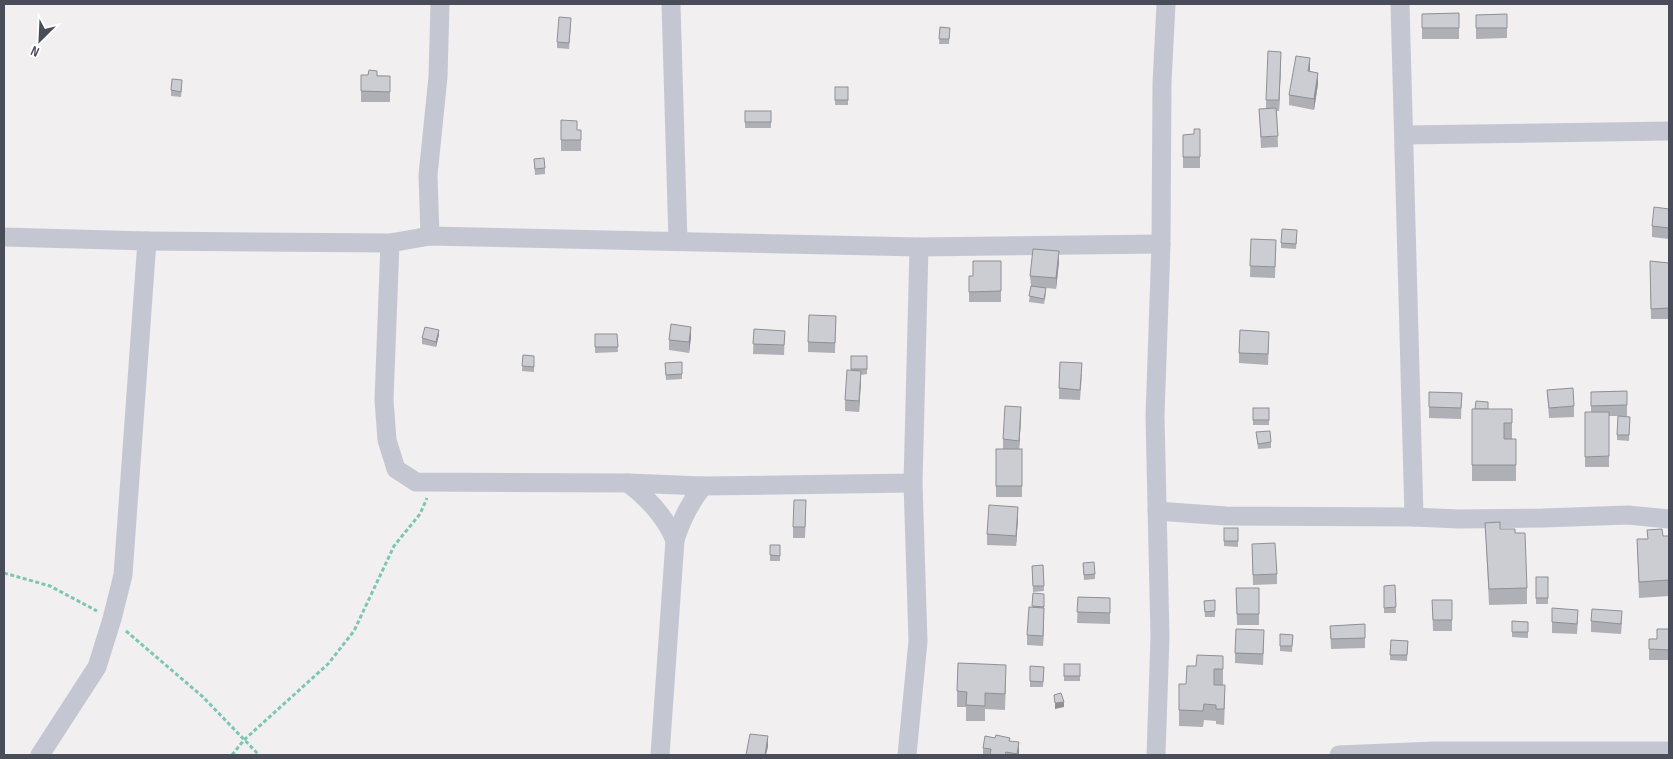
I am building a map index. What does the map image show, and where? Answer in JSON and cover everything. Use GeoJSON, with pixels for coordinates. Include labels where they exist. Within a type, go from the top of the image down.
{"type":"FeatureCollection","features":[{"type":"Feature","properties":{"kind":"street"},"geometry":{"type":"LineString","coordinates":[[430,236],[428,175],[438,77],[440,4]]}},
{"type":"Feature","properties":{"kind":"street"},"geometry":{"type":"LineString","coordinates":[[671,4],[678,241]]}},
{"type":"Feature","properties":{"kind":"street"},"geometry":{"type":"LineString","coordinates":[[1156,755],[1160,637],[1155,416],[1161,244],[1162,83],[1166,4]]}},
{"type":"Feature","properties":{"kind":"street"},"geometry":{"type":"LineString","coordinates":[[1400,4],[1414,517]]}},
{"type":"Feature","properties":{"kind":"street"},"geometry":{"type":"LineString","coordinates":[[1405,135],[1669,130]]}},
{"type":"Feature","properties":{"kind":"street"},"geometry":{"type":"LineString","coordinates":[[4,237],[147,241],[390,243],[430,236],[486,239],[678,241],[919,247],[1161,244]]}},
{"type":"Feature","properties":{"kind":"street"},"geometry":{"type":"LineString","coordinates":[[40,755],[97,667],[123,575],[147,241]]}},
{"type":"Feature","properties":{"kind":"street"},"geometry":{"type":"LineString","coordinates":[[390,243],[384,400],[387,440],[396,469],[416,482],[628,483],[703,486],[913,483]]}},
{"type":"Feature","properties":{"kind":"street"},"geometry":{"type":"LineString","coordinates":[[907,755],[918,641],[913,483],[919,247]]}},
{"type":"Feature","properties":{"kind":"street"},"geometry":{"type":"LineString","coordinates":[[628,483],[655,506],[668,524],[675,540]]}},
{"type":"Feature","properties":{"kind":"street"},"geometry":{"type":"LineString","coordinates":[[660,755],[675,540],[681,520],[690,503],[703,486]]}},
{"type":"Feature","properties":{"kind":"street"},"geometry":{"type":"LineString","coordinates":[[1157,511],[1226,516],[1459,519],[1628,514],[1669,519]]}},
{"type":"Feature","properties":{"kind":"street"},"geometry":{"type":"LineString","coordinates":[[1339,755],[1669,751]]}},
{"type":"Feature","properties":{"kind":"path"},"geometry":{"type":"LineString","coordinates":[[232,755],[244,740],[328,664],[354,631],[394,546],[420,514],[435,482]]}},
{"type":"Feature","properties":{"kind":"path"},"geometry":{"type":"LineString","coordinates":[[4,573],[50,586],[112,619],[203,697],[259,755]]}},
{"type":"Feature","properties":{"kind":"building"},"geometry":{"type":"Polygon","coordinates":[[[1459,13],[1459,28],[1422,28],[1422,14],[1459,13]]]}},
{"type":"Feature","properties":{"kind":"building"},"geometry":{"type":"Polygon","coordinates":[[[1507,14],[1507,28],[1476,28],[1476,15],[1507,14]]]}},
{"type":"Feature","properties":{"kind":"building"},"geometry":{"type":"Polygon","coordinates":[[[559,17],[571,18],[569,43],[557,42],[559,17]]]}},
{"type":"Feature","properties":{"kind":"building"},"geometry":{"type":"Polygon","coordinates":[[[940,27],[950,28],[949,39],[939,39],[940,27]]]}},
{"type":"Feature","properties":{"kind":"building"},"geometry":{"type":"Polygon","coordinates":[[[1268,51],[1281,52],[1279,100],[1266,100],[1268,51]]]}},
{"type":"Feature","properties":{"kind":"building"},"geometry":{"type":"Polygon","coordinates":[[[1296,56],[1310,58],[1308,71],[1318,73],[1314,99],[1289,95],[1296,56]]]}},
{"type":"Feature","properties":{"kind":"building"},"geometry":{"type":"Polygon","coordinates":[[[369,70],[377,71],[377,76],[390,76],[390,92],[361,91],[361,75],[368,75],[369,70]]]}},
{"type":"Feature","properties":{"kind":"building"},"geometry":{"type":"Polygon","coordinates":[[[172,79],[182,80],[181,92],[171,90],[172,79]]]}},
{"type":"Feature","properties":{"kind":"building"},"geometry":{"type":"Polygon","coordinates":[[[835,87],[848,87],[848,100],[835,100],[835,87]]]}},
{"type":"Feature","properties":{"kind":"building"},"geometry":{"type":"Polygon","coordinates":[[[1276,108],[1278,136],[1261,137],[1259,109],[1276,108]]]}},
{"type":"Feature","properties":{"kind":"building"},"geometry":{"type":"Polygon","coordinates":[[[745,111],[771,111],[771,122],[745,122],[745,111]]]}},
{"type":"Feature","properties":{"kind":"building"},"geometry":{"type":"Polygon","coordinates":[[[561,120],[577,121],[577,130],[581,130],[581,140],[561,140],[561,120]]]}},
{"type":"Feature","properties":{"kind":"building"},"geometry":{"type":"Polygon","coordinates":[[[1194,129],[1200,129],[1200,157],[1183,157],[1183,135],[1194,134],[1194,129]]]}},
{"type":"Feature","properties":{"kind":"building"},"geometry":{"type":"Polygon","coordinates":[[[544,158],[545,168],[535,169],[534,159],[544,158]]]}},
{"type":"Feature","properties":{"kind":"building"},"geometry":{"type":"Polygon","coordinates":[[[1654,207],[1669,209],[1669,228],[1652,226],[1654,207]]]}},
{"type":"Feature","properties":{"kind":"building"},"geometry":{"type":"Polygon","coordinates":[[[1282,229],[1297,230],[1296,244],[1281,243],[1282,229]]]}},
{"type":"Feature","properties":{"kind":"building"},"geometry":{"type":"Polygon","coordinates":[[[1251,239],[1276,240],[1275,267],[1250,266],[1251,239]]]}},
{"type":"Feature","properties":{"kind":"building"},"geometry":{"type":"Polygon","coordinates":[[[1033,249],[1059,251],[1056,278],[1030,276],[1033,249]]]}},
{"type":"Feature","properties":{"kind":"building"},"geometry":{"type":"Polygon","coordinates":[[[973,261],[1001,261],[1001,291],[969,292],[969,276],[973,276],[973,261]]]}},
{"type":"Feature","properties":{"kind":"building"},"geometry":{"type":"Polygon","coordinates":[[[1650,261],[1669,263],[1669,308],[1651,309],[1650,261]]]}},
{"type":"Feature","properties":{"kind":"building"},"geometry":{"type":"Polygon","coordinates":[[[1031,286],[1046,288],[1044,299],[1029,296],[1031,286]]]}},
{"type":"Feature","properties":{"kind":"building"},"geometry":{"type":"Polygon","coordinates":[[[809,315],[836,316],[835,343],[808,342],[809,315]]]}},
{"type":"Feature","properties":{"kind":"building"},"geometry":{"type":"Polygon","coordinates":[[[671,324],[691,327],[689,342],[669,340],[671,324]]]}},
{"type":"Feature","properties":{"kind":"building"},"geometry":{"type":"Polygon","coordinates":[[[425,327],[439,330],[436,342],[422,338],[425,327]]]}},
{"type":"Feature","properties":{"kind":"building"},"geometry":{"type":"Polygon","coordinates":[[[754,329],[785,331],[784,345],[753,344],[754,329]]]}},
{"type":"Feature","properties":{"kind":"building"},"geometry":{"type":"Polygon","coordinates":[[[1240,330],[1269,332],[1268,354],[1239,353],[1240,330]]]}},
{"type":"Feature","properties":{"kind":"building"},"geometry":{"type":"Polygon","coordinates":[[[595,334],[617,334],[618,347],[595,347],[595,334]]]}},
{"type":"Feature","properties":{"kind":"building"},"geometry":{"type":"Polygon","coordinates":[[[523,355],[534,356],[534,367],[522,366],[523,355]]]}},
{"type":"Feature","properties":{"kind":"building"},"geometry":{"type":"Polygon","coordinates":[[[851,356],[867,356],[867,369],[851,369],[851,356]]]}},
{"type":"Feature","properties":{"kind":"building"},"geometry":{"type":"Polygon","coordinates":[[[682,362],[682,374],[666,375],[665,363],[682,362]]]}},
{"type":"Feature","properties":{"kind":"building"},"geometry":{"type":"Polygon","coordinates":[[[1060,362],[1082,363],[1080,390],[1059,388],[1060,362]]]}},
{"type":"Feature","properties":{"kind":"building"},"geometry":{"type":"Polygon","coordinates":[[[847,370],[861,371],[859,401],[845,400],[847,370]]]}},
{"type":"Feature","properties":{"kind":"building"},"geometry":{"type":"Polygon","coordinates":[[[1573,388],[1574,406],[1549,408],[1547,390],[1573,388]]]}},
{"type":"Feature","properties":{"kind":"building"},"geometry":{"type":"Polygon","coordinates":[[[1627,391],[1627,405],[1591,406],[1591,392],[1627,391]]]}},
{"type":"Feature","properties":{"kind":"building"},"geometry":{"type":"Polygon","coordinates":[[[1429,392],[1462,393],[1461,408],[1429,407],[1429,392]]]}},
{"type":"Feature","properties":{"kind":"building"},"geometry":{"type":"Polygon","coordinates":[[[1476,401],[1488,402],[1488,409],[1475,409],[1476,401]]]}},
{"type":"Feature","properties":{"kind":"building"},"geometry":{"type":"Polygon","coordinates":[[[1005,406],[1021,407],[1019,441],[1003,439],[1005,406]]]}},
{"type":"Feature","properties":{"kind":"building"},"geometry":{"type":"Polygon","coordinates":[[[1253,408],[1269,408],[1269,420],[1253,420],[1253,408]]]}},
{"type":"Feature","properties":{"kind":"building"},"geometry":{"type":"Polygon","coordinates":[[[1472,409],[1512,409],[1512,423],[1504,423],[1504,439],[1516,439],[1516,465],[1472,465],[1472,409]]]}},
{"type":"Feature","properties":{"kind":"building"},"geometry":{"type":"Polygon","coordinates":[[[1585,412],[1609,412],[1609,456],[1585,457],[1585,412]]]}},
{"type":"Feature","properties":{"kind":"building"},"geometry":{"type":"Polygon","coordinates":[[[1618,416],[1630,417],[1629,435],[1617,435],[1618,416]]]}},
{"type":"Feature","properties":{"kind":"building"},"geometry":{"type":"Polygon","coordinates":[[[1270,431],[1271,442],[1258,444],[1256,432],[1270,431]]]}},
{"type":"Feature","properties":{"kind":"building"},"geometry":{"type":"Polygon","coordinates":[[[996,449],[1022,449],[1022,486],[996,486],[996,449]]]}},
{"type":"Feature","properties":{"kind":"building"},"geometry":{"type":"Polygon","coordinates":[[[794,500],[806,500],[805,527],[793,527],[794,500]]]}},
{"type":"Feature","properties":{"kind":"building"},"geometry":{"type":"Polygon","coordinates":[[[989,505],[1018,507],[1016,536],[987,534],[989,505]]]}},
{"type":"Feature","properties":{"kind":"building"},"geometry":{"type":"Polygon","coordinates":[[[1500,522],[1500,529],[1515,529],[1515,533],[1525,533],[1527,588],[1489,589],[1485,523],[1500,522]]]}},
{"type":"Feature","properties":{"kind":"building"},"geometry":{"type":"Polygon","coordinates":[[[1224,528],[1238,528],[1238,541],[1224,541],[1224,528]]]}},
{"type":"Feature","properties":{"kind":"building"},"geometry":{"type":"Polygon","coordinates":[[[1662,529],[1663,536],[1669,536],[1669,580],[1639,582],[1637,539],[1648,539],[1647,530],[1662,529]]]}},
{"type":"Feature","properties":{"kind":"building"},"geometry":{"type":"Polygon","coordinates":[[[1275,543],[1277,574],[1253,575],[1252,544],[1275,543]]]}},
{"type":"Feature","properties":{"kind":"building"},"geometry":{"type":"Polygon","coordinates":[[[770,545],[780,545],[780,556],[770,555],[770,545]]]}},
{"type":"Feature","properties":{"kind":"building"},"geometry":{"type":"Polygon","coordinates":[[[1094,562],[1095,574],[1084,575],[1083,563],[1094,562]]]}},
{"type":"Feature","properties":{"kind":"building"},"geometry":{"type":"Polygon","coordinates":[[[1043,565],[1044,586],[1033,586],[1032,566],[1043,565]]]}},
{"type":"Feature","properties":{"kind":"building"},"geometry":{"type":"Polygon","coordinates":[[[1536,577],[1548,577],[1548,598],[1536,598],[1536,577]]]}},
{"type":"Feature","properties":{"kind":"building"},"geometry":{"type":"Polygon","coordinates":[[[1395,585],[1396,607],[1384,608],[1384,586],[1395,585]]]}},
{"type":"Feature","properties":{"kind":"building"},"geometry":{"type":"Polygon","coordinates":[[[1236,588],[1259,588],[1259,614],[1237,614],[1236,588]]]}},
{"type":"Feature","properties":{"kind":"building"},"geometry":{"type":"Polygon","coordinates":[[[1033,593],[1044,594],[1044,607],[1032,606],[1033,593]]]}},
{"type":"Feature","properties":{"kind":"building"},"geometry":{"type":"Polygon","coordinates":[[[1078,597],[1110,598],[1110,613],[1077,612],[1078,597]]]}},
{"type":"Feature","properties":{"kind":"building"},"geometry":{"type":"Polygon","coordinates":[[[1215,600],[1215,611],[1205,612],[1204,601],[1215,600]]]}},
{"type":"Feature","properties":{"kind":"building"},"geometry":{"type":"Polygon","coordinates":[[[1432,600],[1452,600],[1452,620],[1433,620],[1432,600]]]}},
{"type":"Feature","properties":{"kind":"building"},"geometry":{"type":"Polygon","coordinates":[[[1029,607],[1044,608],[1043,636],[1027,635],[1029,607]]]}},
{"type":"Feature","properties":{"kind":"building"},"geometry":{"type":"Polygon","coordinates":[[[1552,608],[1578,610],[1577,624],[1552,622],[1552,608]]]}},
{"type":"Feature","properties":{"kind":"building"},"geometry":{"type":"Polygon","coordinates":[[[1592,609],[1622,611],[1621,624],[1591,621],[1592,609]]]}},
{"type":"Feature","properties":{"kind":"building"},"geometry":{"type":"Polygon","coordinates":[[[1512,621],[1528,622],[1528,632],[1512,632],[1512,621]]]}},
{"type":"Feature","properties":{"kind":"building"},"geometry":{"type":"Polygon","coordinates":[[[1365,624],[1365,638],[1331,639],[1330,626],[1365,624]]]}},
{"type":"Feature","properties":{"kind":"building"},"geometry":{"type":"Polygon","coordinates":[[[1236,629],[1264,630],[1263,654],[1235,653],[1236,629]]]}},
{"type":"Feature","properties":{"kind":"building"},"geometry":{"type":"Polygon","coordinates":[[[1657,629],[1669,629],[1669,650],[1649,649],[1649,639],[1657,639],[1657,629]]]}},
{"type":"Feature","properties":{"kind":"building"},"geometry":{"type":"Polygon","coordinates":[[[1280,634],[1293,635],[1292,646],[1280,646],[1280,634]]]}},
{"type":"Feature","properties":{"kind":"building"},"geometry":{"type":"Polygon","coordinates":[[[1391,640],[1408,641],[1407,655],[1390,655],[1391,640]]]}},
{"type":"Feature","properties":{"kind":"building"},"geometry":{"type":"Polygon","coordinates":[[[1197,655],[1223,656],[1223,669],[1214,669],[1214,685],[1225,685],[1224,709],[1216,709],[1216,705],[1204,704],[1203,711],[1179,710],[1179,684],[1186,684],[1187,666],[1196,666],[1197,655]]]}},
{"type":"Feature","properties":{"kind":"building"},"geometry":{"type":"Polygon","coordinates":[[[958,663],[1006,665],[1005,694],[985,693],[985,706],[966,705],[967,692],[957,691],[958,663]]]}},
{"type":"Feature","properties":{"kind":"building"},"geometry":{"type":"Polygon","coordinates":[[[1064,664],[1080,664],[1080,676],[1064,676],[1064,664]]]}},
{"type":"Feature","properties":{"kind":"building"},"geometry":{"type":"Polygon","coordinates":[[[1030,666],[1044,667],[1043,682],[1030,681],[1030,666]]]}},
{"type":"Feature","properties":{"kind":"building"},"geometry":{"type":"Polygon","coordinates":[[[1061,693],[1064,702],[1055,703],[1054,695],[1061,693]]]}},
{"type":"Feature","properties":{"kind":"building"},"geometry":{"type":"Polygon","coordinates":[[[750,734],[768,736],[765,755],[746,755],[750,734]]]}},
{"type":"Feature","properties":{"kind":"building"},"geometry":{"type":"Polygon","coordinates":[[[996,735],[1010,738],[1009,741],[1019,742],[1017,754],[1006,752],[1005,755],[990,755],[991,749],[983,748],[985,736],[995,738],[996,735]]]}}]}
